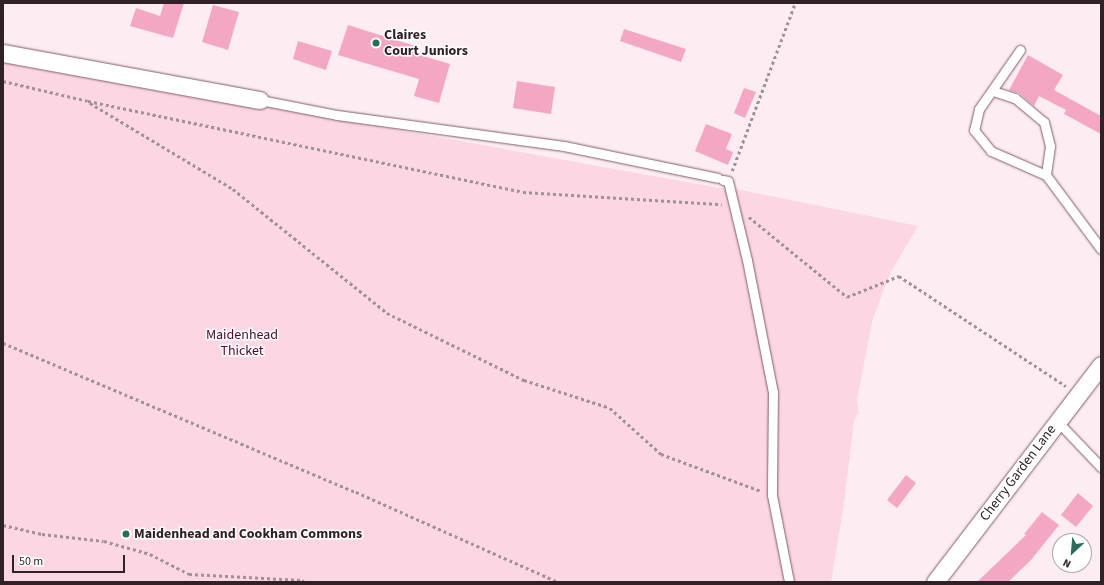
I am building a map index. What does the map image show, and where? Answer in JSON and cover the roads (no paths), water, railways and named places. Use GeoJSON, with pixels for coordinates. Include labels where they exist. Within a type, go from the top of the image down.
{"type":"FeatureCollection","features":[{"type":"Feature","properties":{"kind":"street"},"geometry":{"type":"LineString","coordinates":[[3,52],[260,100]]}},
{"type":"Feature","properties":{"kind":"street","name":"Cherry Garden Lane"},"geometry":{"type":"LineString","coordinates":[[935,582],[1078,393],[1101,365]]}},
{"type":"Feature","properties":{"kind":"lane"},"geometry":{"type":"LineString","coordinates":[[1020,50],[993,91],[979,109],[974,130],[992,150],[1046,175],[1101,248]]}},
{"type":"Feature","properties":{"kind":"lane"},"geometry":{"type":"LineString","coordinates":[[993,91],[1015,98],[1044,122],[1050,146],[1046,175]]}},
{"type":"Feature","properties":{"kind":"lane"},"geometry":{"type":"LineString","coordinates":[[260,100],[337,115],[564,146],[723,180],[734,205],[747,260],[773,392],[772,495],[789,582]]}},
{"type":"Feature","properties":{"kind":"lane"},"geometry":{"type":"LineString","coordinates":[[1057,421],[1101,467]]}},
{"type":"Feature","properties":{"kind":"place","name":"Claires Court Juniors"},"geometry":{"type":"Point","coordinates":[376,43]}},
{"type":"Feature","properties":{"kind":"place","name":"Maidenhead and Cookham Commons"},"geometry":{"type":"Point","coordinates":[126,534]}},
{"type":"Feature","properties":{"kind":"park label","name":"Maidenhead Thicket"},"geometry":{"type":"Point","coordinates":[242,344]}}]}
